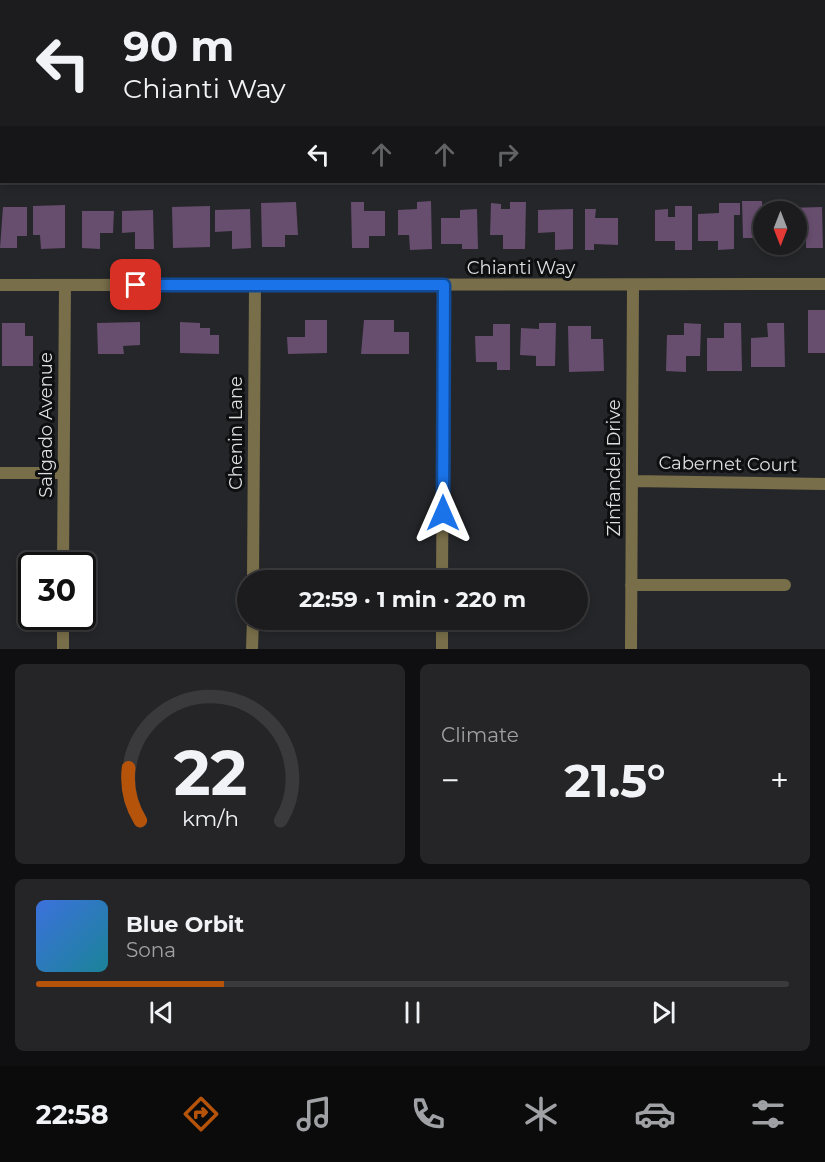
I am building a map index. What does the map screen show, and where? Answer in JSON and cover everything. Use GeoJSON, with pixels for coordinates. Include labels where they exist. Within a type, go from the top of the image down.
{"type":"FeatureCollection","features":[{"type":"Feature","properties":{"kind":"street","name":"Chianti Way"},"geometry":{"type":"LineString","coordinates":[[0,285],[825,284]]}},
{"type":"Feature","properties":{"kind":"street","name":"Salgado Avenue"},"geometry":{"type":"LineString","coordinates":[[63,552],[65,285]]}},
{"type":"Feature","properties":{"kind":"street","name":"Chenin Lane"},"geometry":{"type":"LineString","coordinates":[[253,570],[255,285]]}},
{"type":"Feature","properties":{"kind":"street"},"geometry":{"type":"LineString","coordinates":[[442,570],[444,285]]}},
{"type":"Feature","properties":{"kind":"street","name":"Zinfandel Drive"},"geometry":{"type":"LineString","coordinates":[[631,649],[633,286]]}},
{"type":"Feature","properties":{"kind":"street"},"geometry":{"type":"LineString","coordinates":[[0,474],[63,473]]}},
{"type":"Feature","properties":{"kind":"street","name":"Cabernet Court"},"geometry":{"type":"LineString","coordinates":[[632,481],[824,484]]}},
{"type":"Feature","properties":{"kind":"street"},"geometry":{"type":"LineString","coordinates":[[631,585],[785,585]]}},
{"type":"Feature","properties":{"kind":"street"},"geometry":{"type":"LineString","coordinates":[[63,630],[63,649]]}},
{"type":"Feature","properties":{"kind":"street"},"geometry":{"type":"LineString","coordinates":[[252,649],[253,630]]}},
{"type":"Feature","properties":{"kind":"street"},"geometry":{"type":"LineString","coordinates":[[442,630],[442,649]]}},
{"type":"Feature","properties":{"kind":"building"},"geometry":{"type":"Polygon","coordinates":[[[431,201],[432,249],[410,250],[409,235],[398,235],[398,210],[417,209],[417,202],[431,201]]]}},
{"type":"Feature","properties":{"kind":"building"},"geometry":{"type":"Polygon","coordinates":[[[742,201],[753,201],[753,238],[743,238],[742,201]]]}},
{"type":"Feature","properties":{"kind":"building"},"geometry":{"type":"Polygon","coordinates":[[[296,202],[298,235],[285,235],[285,247],[262,247],[261,203],[296,202]]]}},
{"type":"Feature","properties":{"kind":"building"},"geometry":{"type":"Polygon","coordinates":[[[351,202],[364,202],[364,211],[385,211],[385,236],[369,236],[369,248],[352,248],[351,202]]]}},
{"type":"Feature","properties":{"kind":"building"},"geometry":{"type":"Polygon","coordinates":[[[510,202],[526,202],[525,249],[503,249],[503,235],[490,235],[491,203],[501,204],[501,209],[510,209],[510,202]]]}},
{"type":"Feature","properties":{"kind":"building"},"geometry":{"type":"Polygon","coordinates":[[[719,203],[740,203],[740,215],[734,215],[734,249],[718,250],[718,241],[698,241],[698,214],[719,213],[719,203]]]}},
{"type":"Feature","properties":{"kind":"building"},"geometry":{"type":"Polygon","coordinates":[[[65,205],[65,248],[41,249],[40,235],[33,235],[33,206],[65,205]]]}},
{"type":"Feature","properties":{"kind":"building"},"geometry":{"type":"Polygon","coordinates":[[[210,206],[210,247],[173,248],[172,207],[210,206]]]}},
{"type":"Feature","properties":{"kind":"building"},"geometry":{"type":"Polygon","coordinates":[[[675,206],[692,206],[692,250],[675,250],[675,241],[655,241],[655,210],[668,209],[668,217],[675,217],[675,206]]]}},
{"type":"Feature","properties":{"kind":"building"},"geometry":{"type":"Polygon","coordinates":[[[3,207],[27,207],[27,236],[17,236],[17,248],[0,248],[3,207]]]}},
{"type":"Feature","properties":{"kind":"building"},"geometry":{"type":"Polygon","coordinates":[[[807,207],[822,207],[823,248],[807,248],[807,207]]]}},
{"type":"Feature","properties":{"kind":"building"},"geometry":{"type":"Polygon","coordinates":[[[250,209],[251,248],[232,249],[232,231],[215,232],[215,210],[250,209]]]}},
{"type":"Feature","properties":{"kind":"building"},"geometry":{"type":"Polygon","coordinates":[[[477,209],[478,249],[462,249],[462,244],[441,244],[441,218],[460,218],[460,210],[477,209]]]}},
{"type":"Feature","properties":{"kind":"building"},"geometry":{"type":"Polygon","coordinates":[[[573,209],[573,249],[555,250],[555,232],[538,233],[538,210],[573,209]]]}},
{"type":"Feature","properties":{"kind":"building"},"geometry":{"type":"Polygon","coordinates":[[[585,209],[596,209],[595,218],[618,218],[618,245],[594,244],[594,250],[585,250],[585,209]]]}},
{"type":"Feature","properties":{"kind":"building"},"geometry":{"type":"Polygon","coordinates":[[[153,210],[154,249],[135,249],[135,232],[122,233],[122,211],[153,210]]]}},
{"type":"Feature","properties":{"kind":"building"},"geometry":{"type":"Polygon","coordinates":[[[82,211],[114,211],[113,233],[100,233],[100,249],[82,248],[82,211]]]}},
{"type":"Feature","properties":{"kind":"building"},"geometry":{"type":"Polygon","coordinates":[[[808,310],[825,310],[825,353],[808,353],[808,310]]]}},
{"type":"Feature","properties":{"kind":"building"},"geometry":{"type":"Polygon","coordinates":[[[305,320],[327,320],[327,353],[288,354],[287,337],[305,337],[305,320]]]}},
{"type":"Feature","properties":{"kind":"building"},"geometry":{"type":"Polygon","coordinates":[[[364,320],[394,320],[394,332],[409,332],[409,354],[361,354],[364,320]]]}},
{"type":"Feature","properties":{"kind":"building"},"geometry":{"type":"Polygon","coordinates":[[[140,322],[140,345],[123,346],[124,354],[98,354],[97,323],[140,322]]]}},
{"type":"Feature","properties":{"kind":"building"},"geometry":{"type":"Polygon","coordinates":[[[180,322],[200,323],[200,328],[210,328],[210,335],[219,335],[219,354],[180,353],[180,322]]]}},
{"type":"Feature","properties":{"kind":"building"},"geometry":{"type":"Polygon","coordinates":[[[2,323],[25,323],[25,336],[33,336],[33,366],[2,366],[2,323]]]}},
{"type":"Feature","properties":{"kind":"building"},"geometry":{"type":"Polygon","coordinates":[[[539,323],[556,323],[555,366],[536,366],[536,356],[520,355],[521,328],[539,329],[539,323]]]}},
{"type":"Feature","properties":{"kind":"building"},"geometry":{"type":"Polygon","coordinates":[[[684,323],[701,324],[700,356],[686,356],[686,372],[666,371],[667,335],[684,335],[684,323]]]}},
{"type":"Feature","properties":{"kind":"building"},"geometry":{"type":"Polygon","coordinates":[[[724,323],[741,323],[742,371],[707,371],[707,338],[724,338],[724,323]]]}},
{"type":"Feature","properties":{"kind":"building"},"geometry":{"type":"Polygon","coordinates":[[[767,323],[784,323],[785,367],[751,367],[751,338],[768,337],[767,323]]]}},
{"type":"Feature","properties":{"kind":"building"},"geometry":{"type":"Polygon","coordinates":[[[493,324],[510,324],[510,370],[497,370],[497,362],[476,362],[475,336],[493,336],[493,324]]]}},
{"type":"Feature","properties":{"kind":"building"},"geometry":{"type":"Polygon","coordinates":[[[568,326],[591,326],[591,339],[603,339],[604,371],[569,372],[568,326]]]}},
{"type":"Feature","properties":{"kind":"route"},"geometry":{"type":"LineString","coordinates":[[136,285],[444,285],[443,513]]}}]}
